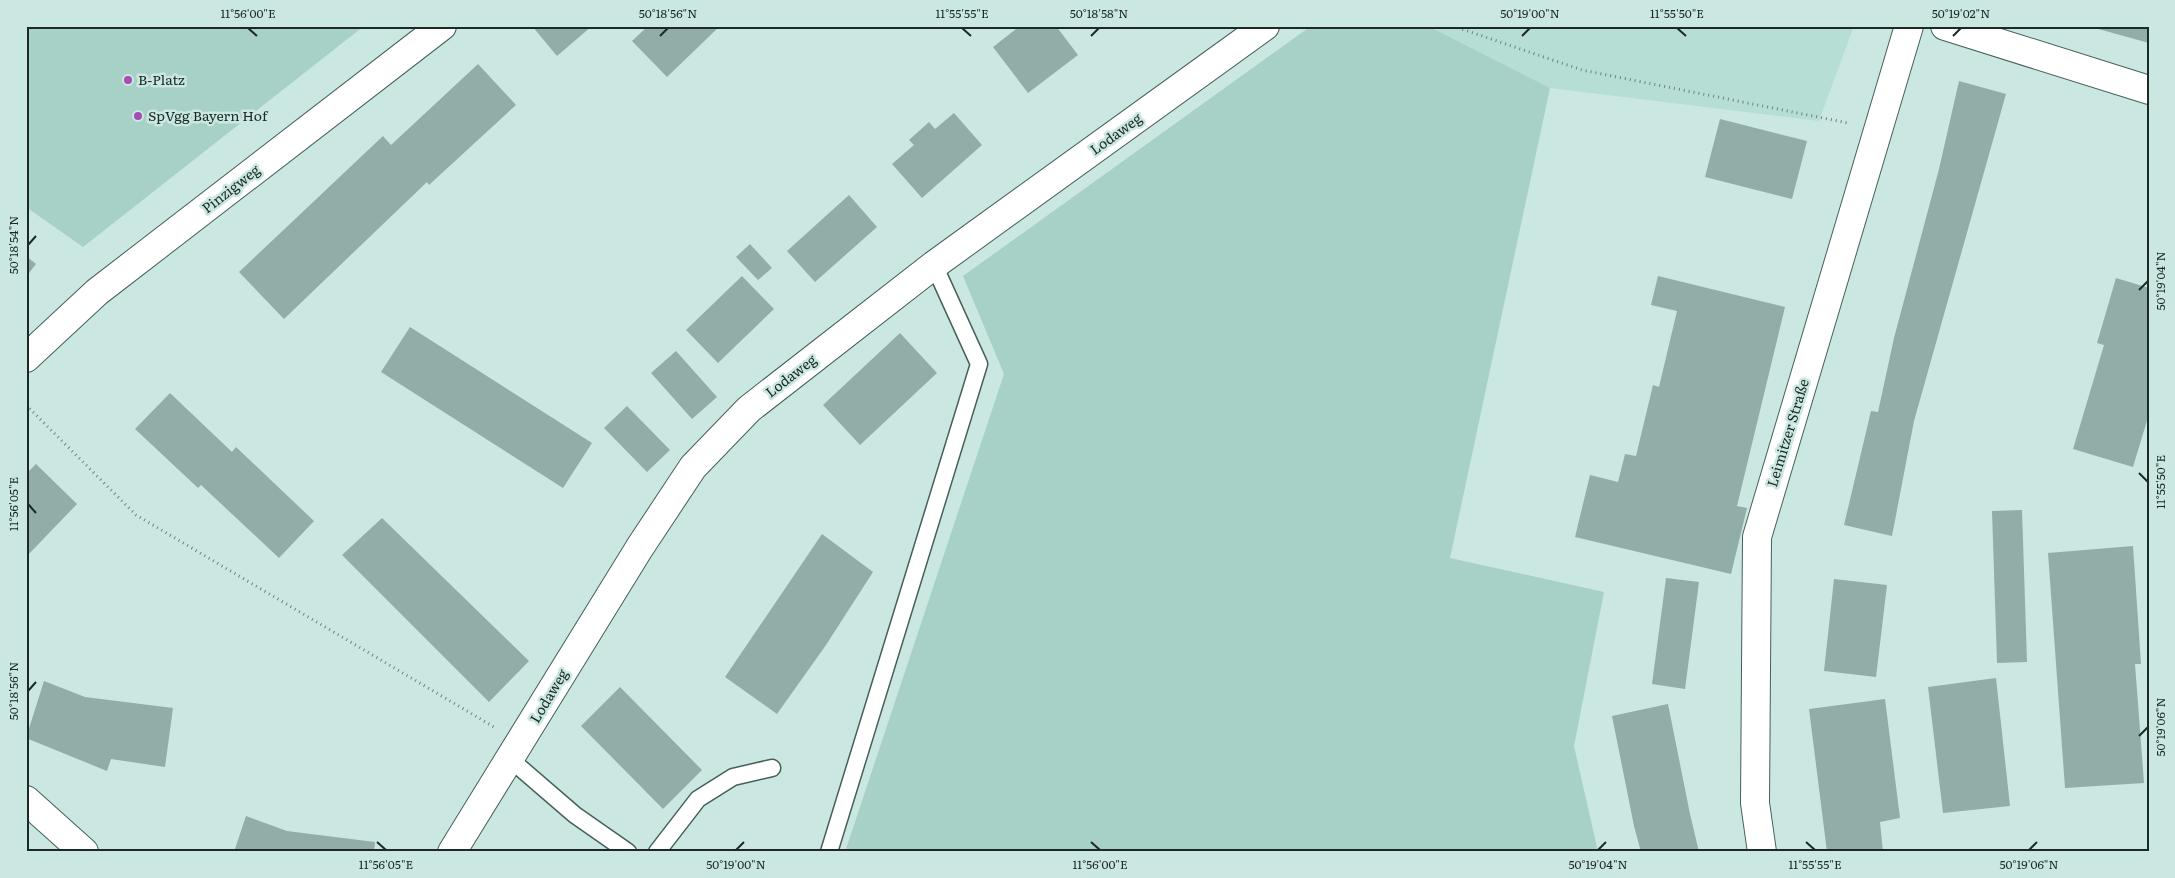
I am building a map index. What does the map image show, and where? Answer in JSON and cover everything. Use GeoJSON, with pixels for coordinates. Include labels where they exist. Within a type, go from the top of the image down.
{"type":"FeatureCollection","features":[{"type":"Feature","properties":{"kind":"street","name":"Pinzigweg"},"geometry":{"type":"LineString","coordinates":[[26,358],[97,292],[442,26]]}},
{"type":"Feature","properties":{"kind":"street","name":"Lodaweg"},"geometry":{"type":"LineString","coordinates":[[452,852],[640,547],[693,467],[749,409],[934,265],[1265,26]]}},
{"type":"Feature","properties":{"kind":"street","name":"Leimitzer Straße"},"geometry":{"type":"LineString","coordinates":[[1762,852],[1755,803],[1758,537],[1909,26]]}},
{"type":"Feature","properties":{"kind":"street"},"geometry":{"type":"LineString","coordinates":[[1945,26],[2149,90]]}},
{"type":"Feature","properties":{"kind":"street"},"geometry":{"type":"LineString","coordinates":[[26,800],[84,852]]}},
{"type":"Feature","properties":{"kind":"lane"},"geometry":{"type":"LineString","coordinates":[[828,852],[979,364],[934,265]]}},
{"type":"Feature","properties":{"kind":"lane"},"geometry":{"type":"LineString","coordinates":[[515,751],[575,815],[628,852]]}},
{"type":"Feature","properties":{"kind":"lane"},"geometry":{"type":"LineString","coordinates":[[657,852],[698,799],[733,777],[772,768]]}},
{"type":"Feature","properties":{"kind":"path"},"geometry":{"type":"LineString","coordinates":[[1453,26],[1582,70],[1879,129]]}},
{"type":"Feature","properties":{"kind":"path"},"geometry":{"type":"LineString","coordinates":[[26,405],[136,515],[515,751]]}},
{"type":"Feature","properties":{"kind":"shaded area","name":"B-Platz"},"geometry":{"type":"Polygon","coordinates":[[[26,26],[364,26],[83,247],[26,207],[26,26]]]}},
{"type":"Feature","properties":{"kind":"shaded area"},"geometry":{"type":"Polygon","coordinates":[[[1311,26],[1428,26],[1550,88],[1450,558],[1604,592],[1574,746],[1598,852],[845,852],[1004,374],[963,276],[1311,26]]]}},
{"type":"Feature","properties":{"kind":"shaded area"},"geometry":{"type":"Polygon","coordinates":[[[1428,26],[1854,26],[1819,121],[1550,88],[1428,26]]]}},
{"type":"Feature","properties":{"kind":"building"},"geometry":{"type":"Polygon","coordinates":[[[532,26],[592,26],[557,56],[532,26]]]}},
{"type":"Feature","properties":{"kind":"building"},"geometry":{"type":"Polygon","coordinates":[[[648,26],[720,26],[667,77],[632,41],[648,26]]]}},
{"type":"Feature","properties":{"kind":"building"},"geometry":{"type":"Polygon","coordinates":[[[1020,26],[1056,26],[1078,55],[1028,93],[993,47],[1020,26]]]}},
{"type":"Feature","properties":{"kind":"building"},"geometry":{"type":"Polygon","coordinates":[[[2149,26],[2149,43],[2091,27],[2149,26]]]}},
{"type":"Feature","properties":{"kind":"building"},"geometry":{"type":"Polygon","coordinates":[[[478,64],[516,105],[429,185],[427,182],[284,319],[239,272],[383,136],[391,145],[478,64]]]}},
{"type":"Feature","properties":{"kind":"building"},"geometry":{"type":"Polygon","coordinates":[[[1959,81],[2006,94],[1914,421],[1892,536],[1844,525],[1871,411],[1878,412],[1894,338],[1939,169],[1959,81]]]}},
{"type":"Feature","properties":{"kind":"building"},"geometry":{"type":"Polygon","coordinates":[[[954,113],[982,145],[922,198],[892,164],[914,145],[909,140],[929,122],[935,129],[954,113]]]}},
{"type":"Feature","properties":{"kind":"building"},"geometry":{"type":"Polygon","coordinates":[[[1720,119],[1807,141],[1792,199],[1705,177],[1720,119]]]}},
{"type":"Feature","properties":{"kind":"building"},"geometry":{"type":"Polygon","coordinates":[[[849,195],[877,227],[815,282],[787,251],[849,195]]]}},
{"type":"Feature","properties":{"kind":"building"},"geometry":{"type":"Polygon","coordinates":[[[750,244],[772,268],[758,280],[736,257],[750,244]]]}},
{"type":"Feature","properties":{"kind":"building"},"geometry":{"type":"Polygon","coordinates":[[[26,256],[36,264],[26,277],[26,256]]]}},
{"type":"Feature","properties":{"kind":"building"},"geometry":{"type":"Polygon","coordinates":[[[742,276],[774,309],[718,363],[686,330],[742,276]]]}},
{"type":"Feature","properties":{"kind":"building"},"geometry":{"type":"Polygon","coordinates":[[[1658,276],[1785,307],[1737,506],[1747,508],[1731,574],[1575,537],[1590,475],[1618,482],[1625,454],[1636,456],[1653,385],[1659,387],[1677,311],[1651,305],[1658,276]]]}},
{"type":"Feature","properties":{"kind":"building"},"geometry":{"type":"Polygon","coordinates":[[[2116,278],[2149,288],[2149,414],[2133,467],[2073,449],[2104,345],[2097,343],[2116,278]]]}},
{"type":"Feature","properties":{"kind":"building"},"geometry":{"type":"Polygon","coordinates":[[[410,327],[592,443],[563,488],[381,372],[410,327]]]}},
{"type":"Feature","properties":{"kind":"building"},"geometry":{"type":"Polygon","coordinates":[[[900,333],[937,373],[860,445],[823,405],[900,333]]]}},
{"type":"Feature","properties":{"kind":"building"},"geometry":{"type":"Polygon","coordinates":[[[676,351],[717,397],[692,419],[651,373],[676,351]]]}},
{"type":"Feature","properties":{"kind":"building"},"geometry":{"type":"Polygon","coordinates":[[[170,393],[232,452],[236,447],[314,521],[279,558],[201,485],[198,488],[135,429],[170,393]]]}},
{"type":"Feature","properties":{"kind":"building"},"geometry":{"type":"Polygon","coordinates":[[[627,406],[670,450],[647,472],[604,428],[627,406]]]}},
{"type":"Feature","properties":{"kind":"building"},"geometry":{"type":"Polygon","coordinates":[[[36,464],[77,504],[26,557],[26,474],[36,464]]]}},
{"type":"Feature","properties":{"kind":"building"},"geometry":{"type":"Polygon","coordinates":[[[2022,510],[2027,662],[1997,663],[1992,511],[2022,510]]]}},
{"type":"Feature","properties":{"kind":"building"},"geometry":{"type":"Polygon","coordinates":[[[382,518],[529,661],[489,702],[342,555],[382,518]]]}},
{"type":"Feature","properties":{"kind":"building"},"geometry":{"type":"Polygon","coordinates":[[[822,534],[873,572],[826,645],[777,714],[725,677],[822,534]]]}},
{"type":"Feature","properties":{"kind":"building"},"geometry":{"type":"Polygon","coordinates":[[[2133,546],[2141,664],[2135,664],[2144,783],[2065,788],[2048,553],[2133,546]]]}},
{"type":"Feature","properties":{"kind":"building"},"geometry":{"type":"Polygon","coordinates":[[[1666,578],[1699,582],[1685,689],[1652,684],[1666,578]]]}},
{"type":"Feature","properties":{"kind":"building"},"geometry":{"type":"Polygon","coordinates":[[[1834,579],[1887,585],[1876,677],[1824,671],[1834,579]]]}},
{"type":"Feature","properties":{"kind":"building"},"geometry":{"type":"Polygon","coordinates":[[[1996,678],[2010,806],[1943,813],[1928,687],[1996,678]]]}},
{"type":"Feature","properties":{"kind":"building"},"geometry":{"type":"Polygon","coordinates":[[[44,681],[85,697],[173,708],[165,767],[111,759],[107,771],[26,738],[44,681]]]}},
{"type":"Feature","properties":{"kind":"building"},"geometry":{"type":"Polygon","coordinates":[[[620,687],[702,770],[663,809],[581,726],[620,687]]]}},
{"type":"Feature","properties":{"kind":"building"},"geometry":{"type":"Polygon","coordinates":[[[1885,699],[1900,818],[1880,822],[1883,852],[1827,852],[1809,709],[1885,699]]]}},
{"type":"Feature","properties":{"kind":"building"},"geometry":{"type":"Polygon","coordinates":[[[1668,704],[1699,852],[1641,852],[1634,826],[1612,716],[1668,704]]]}},
{"type":"Feature","properties":{"kind":"building"},"geometry":{"type":"Polygon","coordinates":[[[246,816],[287,831],[375,842],[374,852],[234,852],[246,816]]]}},
{"type":"Feature","properties":{"kind":"place","name":"B-Platz"},"geometry":{"type":"Point","coordinates":[128,80]}},
{"type":"Feature","properties":{"kind":"place","name":"SpVgg Bayern Hof"},"geometry":{"type":"Point","coordinates":[138,116]}}]}
